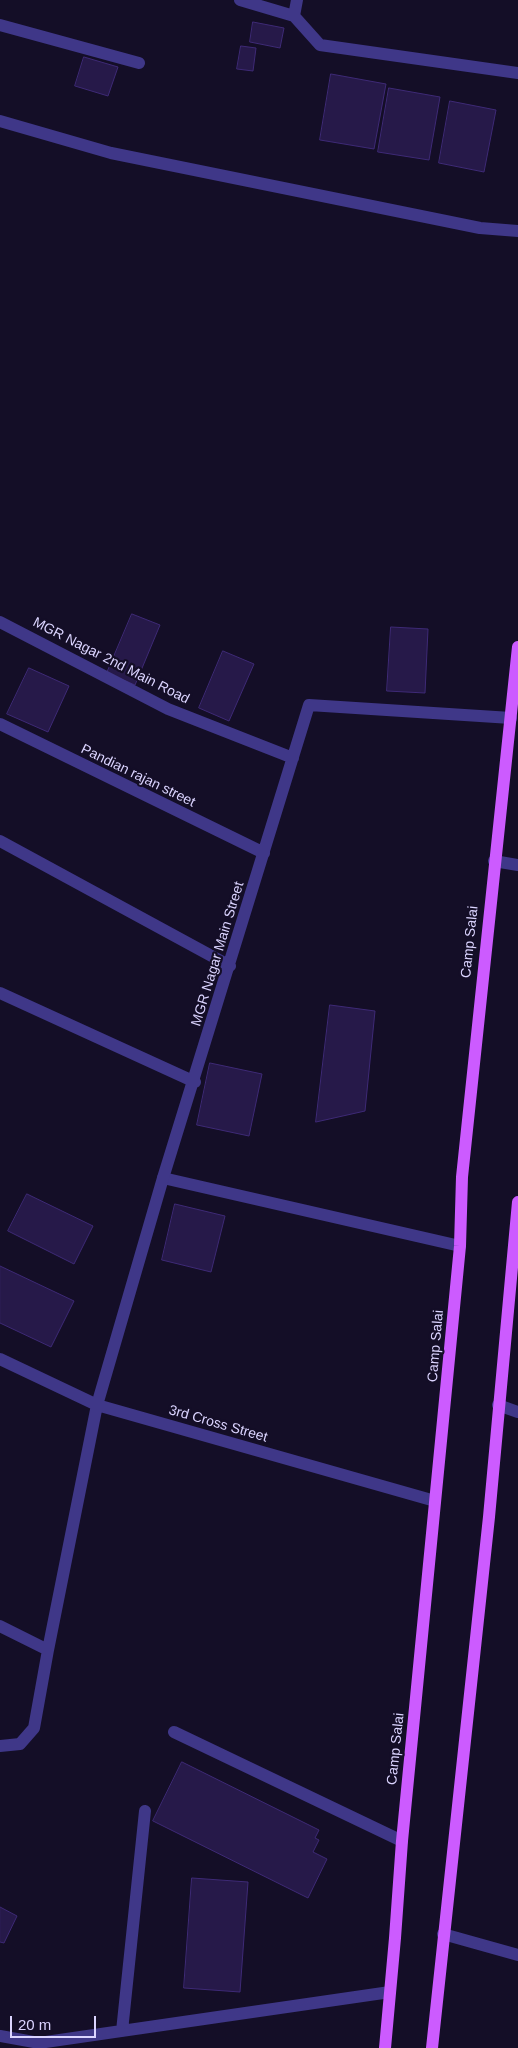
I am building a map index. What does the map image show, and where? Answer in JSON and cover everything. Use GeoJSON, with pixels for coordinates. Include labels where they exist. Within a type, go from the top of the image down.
{"type":"FeatureCollection","features":[{"type":"Feature","properties":{"kind":"main road","name":"Camp Salai"},"geometry":{"type":"LineString","coordinates":[[385,2048],[402,1841],[460,1246],[462,1176],[518,647]]}},
{"type":"Feature","properties":{"kind":"main road"},"geometry":{"type":"LineString","coordinates":[[432,2048],[489,1517],[518,1202]]}},
{"type":"Feature","properties":{"kind":"street"},"geometry":{"type":"LineString","coordinates":[[240,0],[294,16],[320,45],[518,73]]}},
{"type":"Feature","properties":{"kind":"street"},"geometry":{"type":"LineString","coordinates":[[294,16],[297,0]]}},
{"type":"Feature","properties":{"kind":"street"},"geometry":{"type":"LineString","coordinates":[[0,25],[139,63]]}},
{"type":"Feature","properties":{"kind":"street"},"geometry":{"type":"LineString","coordinates":[[0,121],[112,152],[480,228],[518,231]]}},
{"type":"Feature","properties":{"kind":"street","name":"MGR Nagar 2nd Main Road"},"geometry":{"type":"LineString","coordinates":[[0,622],[168,709],[293,758]]}},
{"type":"Feature","properties":{"kind":"street","name":"MGR Nagar Main Street"},"geometry":{"type":"LineString","coordinates":[[0,1746],[20,1744],[34,1728],[97,1406],[163,1178],[195,1082],[309,705],[511,718]]}},
{"type":"Feature","properties":{"kind":"street","name":"Pandian rajan street"},"geometry":{"type":"LineString","coordinates":[[0,724],[264,853]]}},
{"type":"Feature","properties":{"kind":"street"},"geometry":{"type":"LineString","coordinates":[[0,841],[230,966]]}},
{"type":"Feature","properties":{"kind":"street"},"geometry":{"type":"LineString","coordinates":[[494,861],[518,865]]}},
{"type":"Feature","properties":{"kind":"street"},"geometry":{"type":"LineString","coordinates":[[0,993],[195,1082]]}},
{"type":"Feature","properties":{"kind":"street"},"geometry":{"type":"LineString","coordinates":[[163,1178],[460,1246]]}},
{"type":"Feature","properties":{"kind":"street","name":"3rd Cross Street"},"geometry":{"type":"LineString","coordinates":[[0,1358],[97,1406],[435,1501]]}},
{"type":"Feature","properties":{"kind":"street"},"geometry":{"type":"LineString","coordinates":[[498,1406],[518,1412]]}},
{"type":"Feature","properties":{"kind":"street"},"geometry":{"type":"LineString","coordinates":[[0,1626],[48,1650]]}},
{"type":"Feature","properties":{"kind":"street"},"geometry":{"type":"LineString","coordinates":[[174,1732],[402,1841]]}},
{"type":"Feature","properties":{"kind":"street"},"geometry":{"type":"LineString","coordinates":[[122,2031],[145,1811]]}},
{"type":"Feature","properties":{"kind":"street"},"geometry":{"type":"LineString","coordinates":[[443,1934],[518,1954]]}},
{"type":"Feature","properties":{"kind":"street"},"geometry":{"type":"LineString","coordinates":[[0,2036],[39,2043],[390,1992]]}},
{"type":"Feature","properties":{"kind":"building"},"geometry":{"type":"Polygon","coordinates":[[[253,22],[284,28],[280,48],[250,42],[253,22]]]}},
{"type":"Feature","properties":{"kind":"building"},"geometry":{"type":"Polygon","coordinates":[[[241,46],[256,48],[253,71],[237,69],[241,46]]]}},
{"type":"Feature","properties":{"kind":"building"},"geometry":{"type":"Polygon","coordinates":[[[84,57],[118,67],[108,96],[75,86],[84,57]]]}},
{"type":"Feature","properties":{"kind":"building"},"geometry":{"type":"Polygon","coordinates":[[[331,74],[386,84],[374,149],[320,140],[331,74]]]}},
{"type":"Feature","properties":{"kind":"building"},"geometry":{"type":"Polygon","coordinates":[[[389,88],[440,97],[429,160],[378,152],[389,88]]]}},
{"type":"Feature","properties":{"kind":"building"},"geometry":{"type":"Polygon","coordinates":[[[450,101],[496,110],[484,172],[439,163],[450,101]]]}},
{"type":"Feature","properties":{"kind":"building"},"geometry":{"type":"Polygon","coordinates":[[[132,614],[160,625],[135,685],[107,673],[132,614]]]}},
{"type":"Feature","properties":{"kind":"building"},"geometry":{"type":"Polygon","coordinates":[[[391,627],[428,629],[425,693],[387,691],[391,627]]]}},
{"type":"Feature","properties":{"kind":"building"},"geometry":{"type":"Polygon","coordinates":[[[223,651],[254,664],[229,721],[199,708],[223,651]]]}},
{"type":"Feature","properties":{"kind":"building"},"geometry":{"type":"Polygon","coordinates":[[[29,668],[69,686],[48,732],[7,714],[29,668]]]}},
{"type":"Feature","properties":{"kind":"building"},"geometry":{"type":"Polygon","coordinates":[[[330,1005],[375,1011],[365,1111],[316,1122],[330,1005]]]}},
{"type":"Feature","properties":{"kind":"building"},"geometry":{"type":"Polygon","coordinates":[[[210,1063],[262,1074],[249,1136],[197,1125],[210,1063]]]}},
{"type":"Feature","properties":{"kind":"building"},"geometry":{"type":"Polygon","coordinates":[[[27,1194],[93,1226],[74,1264],[8,1231],[27,1194]]]}},
{"type":"Feature","properties":{"kind":"building"},"geometry":{"type":"Polygon","coordinates":[[[175,1204],[225,1216],[211,1272],[162,1260],[175,1204]]]}},
{"type":"Feature","properties":{"kind":"building"},"geometry":{"type":"Polygon","coordinates":[[[0,1266],[74,1301],[51,1347],[0,1323],[0,1266]]]}},
{"type":"Feature","properties":{"kind":"building"},"geometry":{"type":"Polygon","coordinates":[[[182,1762],[319,1830],[315,1838],[319,1840],[313,1852],[327,1859],[308,1898],[153,1821],[182,1762]]]}},
{"type":"Feature","properties":{"kind":"building"},"geometry":{"type":"Polygon","coordinates":[[[192,1878],[248,1882],[240,1992],[184,1988],[192,1878]]]}},
{"type":"Feature","properties":{"kind":"building"},"geometry":{"type":"Polygon","coordinates":[[[0,1907],[17,1916],[4,1943],[0,1942],[0,1907]]]}}]}
